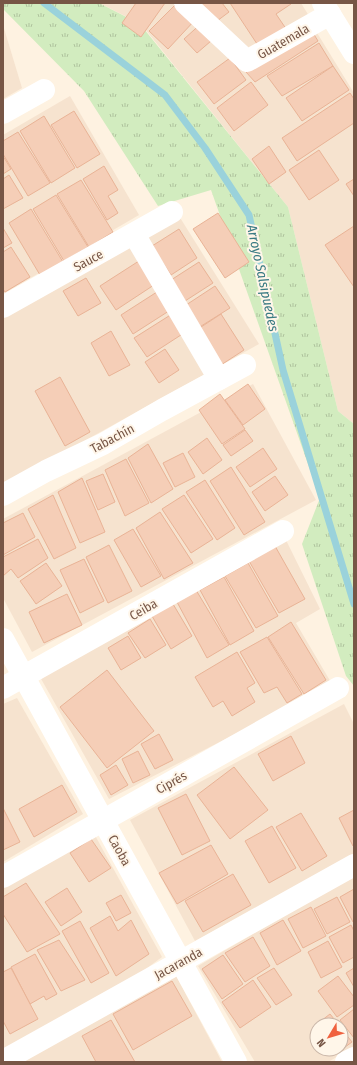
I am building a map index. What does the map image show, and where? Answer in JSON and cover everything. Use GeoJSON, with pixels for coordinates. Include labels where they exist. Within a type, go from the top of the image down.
{"type":"FeatureCollection","features":[{"type":"Feature","properties":{"kind":"street","name":"Guatemala"},"geometry":{"type":"LineString","coordinates":[[185,3],[247,61],[327,9]]}},
{"type":"Feature","properties":{"kind":"street"},"geometry":{"type":"LineString","coordinates":[[327,9],[348,30],[354,53]]}},
{"type":"Feature","properties":{"kind":"street"},"geometry":{"type":"LineString","coordinates":[[3,113],[44,90]]}},
{"type":"Feature","properties":{"kind":"street","name":"Sauce"},"geometry":{"type":"LineString","coordinates":[[3,307],[172,212]]}},
{"type":"Feature","properties":{"kind":"street"},"geometry":{"type":"LineString","coordinates":[[134,234],[219,379]]}},
{"type":"Feature","properties":{"kind":"street","name":"Tabachín"},"geometry":{"type":"LineString","coordinates":[[3,495],[46,471],[103,444],[245,365]]}},
{"type":"Feature","properties":{"kind":"street","name":"Ceiba"},"geometry":{"type":"LineString","coordinates":[[3,688],[283,531]]}},
{"type":"Feature","properties":{"kind":"street","name":"Caoba"},"geometry":{"type":"LineString","coordinates":[[3,639],[236,1062]]}},
{"type":"Feature","properties":{"kind":"street","name":"Ciprés"},"geometry":{"type":"LineString","coordinates":[[3,877],[338,688]]}},
{"type":"Feature","properties":{"kind":"street","name":"Jacaranda"},"geometry":{"type":"LineString","coordinates":[[3,1061],[354,865]]}},
{"type":"Feature","properties":{"kind":"street"},"geometry":{"type":"LineString","coordinates":[[346,1062],[354,1058]]}},
{"type":"Feature","properties":{"kind":"shaded area"},"geometry":{"type":"Polygon","coordinates":[[[99,3],[181,3],[239,59],[311,23],[354,93],[354,424],[338,411],[288,207],[141,24],[99,3]]]}},
{"type":"Feature","properties":{"kind":"shaded area"},"geometry":{"type":"Polygon","coordinates":[[[188,3],[301,3],[309,16],[239,52],[188,3]]]}},
{"type":"Feature","properties":{"kind":"shaded area"},"geometry":{"type":"Polygon","coordinates":[[[3,25],[22,88],[3,99],[3,25]]]}},
{"type":"Feature","properties":{"kind":"shaded area"},"geometry":{"type":"Polygon","coordinates":[[[70,96],[139,215],[3,294],[3,135],[70,96]]]}},
{"type":"Feature","properties":{"kind":"shaded area"},"geometry":{"type":"Polygon","coordinates":[[[179,216],[259,344],[3,486],[3,317],[179,216]]]}},
{"type":"Feature","properties":{"kind":"shaded area"},"geometry":{"type":"Polygon","coordinates":[[[253,384],[316,500],[32,652],[3,598],[3,519],[253,384]]]}},
{"type":"Feature","properties":{"kind":"shaded area"},"geometry":{"type":"Polygon","coordinates":[[[284,536],[320,609],[296,623],[332,684],[109,799],[40,677],[284,536]]]}},
{"type":"Feature","properties":{"kind":"shaded area"},"geometry":{"type":"Polygon","coordinates":[[[17,698],[83,814],[3,862],[3,704],[17,698]]]}},
{"type":"Feature","properties":{"kind":"shaded area"},"geometry":{"type":"Polygon","coordinates":[[[344,704],[354,724],[354,855],[195,941],[130,820],[344,704]]]}},
{"type":"Feature","properties":{"kind":"shaded area"},"geometry":{"type":"Polygon","coordinates":[[[92,830],[162,957],[70,1025],[3,1062],[3,880],[92,830]]]}},
{"type":"Feature","properties":{"kind":"shaded area"},"geometry":{"type":"Polygon","coordinates":[[[354,875],[354,1047],[349,1050],[349,1017],[309,1017],[309,1057],[337,1057],[328,1062],[255,1062],[198,966],[354,875]]]}},
{"type":"Feature","properties":{"kind":"shaded area"},"geometry":{"type":"Polygon","coordinates":[[[174,972],[222,1062],[22,1062],[174,972]]]}},
{"type":"Feature","properties":{"kind":"green space"},"geometry":{"type":"Polygon","coordinates":[[[3,3],[99,3],[140,24],[288,207],[338,411],[354,424],[354,686],[346,676],[302,544],[320,498],[211,190],[158,206],[84,91],[3,9],[3,3]]]}},
{"type":"Feature","properties":{"kind":"building"},"geometry":{"type":"Polygon","coordinates":[[[136,3],[165,3],[141,37],[122,23],[136,3]]]}},
{"type":"Feature","properties":{"kind":"building"},"geometry":{"type":"Polygon","coordinates":[[[177,3],[195,20],[168,49],[149,31],[177,3]]]}},
{"type":"Feature","properties":{"kind":"building"},"geometry":{"type":"Polygon","coordinates":[[[197,3],[222,3],[229,12],[213,24],[197,3]]]}},
{"type":"Feature","properties":{"kind":"building"},"geometry":{"type":"Polygon","coordinates":[[[230,3],[290,3],[291,4],[276,14],[291,36],[261,50],[230,3]]]}},
{"type":"Feature","properties":{"kind":"building"},"geometry":{"type":"Polygon","coordinates":[[[204,21],[218,35],[197,53],[184,39],[204,21]]]}},
{"type":"Feature","properties":{"kind":"building"},"geometry":{"type":"Polygon","coordinates":[[[310,28],[318,41],[255,82],[246,72],[310,28]]]}},
{"type":"Feature","properties":{"kind":"building"},"geometry":{"type":"Polygon","coordinates":[[[319,43],[333,66],[282,96],[267,76],[319,43]]]}},
{"type":"Feature","properties":{"kind":"building"},"geometry":{"type":"Polygon","coordinates":[[[230,58],[246,80],[214,104],[197,82],[230,58]]]}},
{"type":"Feature","properties":{"kind":"building"},"geometry":{"type":"Polygon","coordinates":[[[333,66],[349,90],[302,121],[286,98],[333,66]]]}},
{"type":"Feature","properties":{"kind":"building"},"geometry":{"type":"Polygon","coordinates":[[[251,82],[268,105],[234,131],[217,108],[251,82]]]}},
{"type":"Feature","properties":{"kind":"building"},"geometry":{"type":"Polygon","coordinates":[[[350,93],[354,99],[354,123],[297,161],[282,138],[350,93]]]}},
{"type":"Feature","properties":{"kind":"building"},"geometry":{"type":"Polygon","coordinates":[[[74,111],[100,154],[77,168],[51,125],[74,111]]]}},
{"type":"Feature","properties":{"kind":"building"},"geometry":{"type":"Polygon","coordinates":[[[44,116],[75,168],[51,183],[20,131],[44,116]]]}},
{"type":"Feature","properties":{"kind":"building"},"geometry":{"type":"Polygon","coordinates":[[[18,132],[50,183],[28,196],[3,154],[3,141],[18,132]]]}},
{"type":"Feature","properties":{"kind":"building"},"geometry":{"type":"Polygon","coordinates":[[[269,146],[286,172],[269,184],[252,159],[269,146]]]}},
{"type":"Feature","properties":{"kind":"building"},"geometry":{"type":"Polygon","coordinates":[[[319,150],[339,180],[309,200],[289,170],[319,150]]]}},
{"type":"Feature","properties":{"kind":"building"},"geometry":{"type":"Polygon","coordinates":[[[3,156],[11,169],[3,174],[3,156]]]}},
{"type":"Feature","properties":{"kind":"building"},"geometry":{"type":"Polygon","coordinates":[[[104,166],[118,190],[108,196],[118,213],[107,220],[83,179],[104,166]]]}},
{"type":"Feature","properties":{"kind":"building"},"geometry":{"type":"Polygon","coordinates":[[[9,175],[23,198],[3,209],[3,179],[9,175]]]}},
{"type":"Feature","properties":{"kind":"building"},"geometry":{"type":"Polygon","coordinates":[[[354,179],[354,196],[346,184],[354,179]]]}},
{"type":"Feature","properties":{"kind":"building"},"geometry":{"type":"Polygon","coordinates":[[[81,180],[113,232],[89,247],[57,194],[81,180]]]}},
{"type":"Feature","properties":{"kind":"building"},"geometry":{"type":"Polygon","coordinates":[[[56,195],[88,247],[64,261],[33,209],[56,195]]]}},
{"type":"Feature","properties":{"kind":"building"},"geometry":{"type":"Polygon","coordinates":[[[31,209],[63,262],[40,275],[9,223],[31,209]]]}},
{"type":"Feature","properties":{"kind":"building"},"geometry":{"type":"Polygon","coordinates":[[[218,213],[249,262],[225,278],[193,229],[218,213]]]}},
{"type":"Feature","properties":{"kind":"building"},"geometry":{"type":"Polygon","coordinates":[[[354,226],[354,287],[325,245],[354,226]]]}},
{"type":"Feature","properties":{"kind":"building"},"geometry":{"type":"Polygon","coordinates":[[[3,228],[12,243],[3,248],[3,228]]]}},
{"type":"Feature","properties":{"kind":"building"},"geometry":{"type":"Polygon","coordinates":[[[179,229],[197,258],[171,275],[152,246],[179,229]]]}},
{"type":"Feature","properties":{"kind":"building"},"geometry":{"type":"Polygon","coordinates":[[[11,247],[30,277],[5,292],[3,289],[3,252],[11,247]]]}},
{"type":"Feature","properties":{"kind":"building"},"geometry":{"type":"Polygon","coordinates":[[[142,259],[157,283],[116,310],[100,286],[142,259]]]}},
{"type":"Feature","properties":{"kind":"building"},"geometry":{"type":"Polygon","coordinates":[[[199,262],[213,283],[185,301],[171,280],[199,262]]]}},
{"type":"Feature","properties":{"kind":"building"},"geometry":{"type":"Polygon","coordinates":[[[86,278],[101,303],[78,316],[63,291],[86,278]]]}},
{"type":"Feature","properties":{"kind":"building"},"geometry":{"type":"Polygon","coordinates":[[[215,286],[230,308],[198,328],[183,307],[215,286]]]}},
{"type":"Feature","properties":{"kind":"building"},"geometry":{"type":"Polygon","coordinates":[[[160,290],[172,309],[133,334],[121,315],[160,290]]]}},
{"type":"Feature","properties":{"kind":"building"},"geometry":{"type":"Polygon","coordinates":[[[172,314],[184,333],[147,357],[134,338],[172,314]]]}},
{"type":"Feature","properties":{"kind":"building"},"geometry":{"type":"Polygon","coordinates":[[[221,314],[244,350],[221,365],[198,329],[221,314]]]}},
{"type":"Feature","properties":{"kind":"building"},"geometry":{"type":"Polygon","coordinates":[[[111,331],[130,365],[109,376],[91,343],[111,331]]]}},
{"type":"Feature","properties":{"kind":"building"},"geometry":{"type":"Polygon","coordinates":[[[165,349],[179,370],[159,383],[145,362],[165,349]]]}},
{"type":"Feature","properties":{"kind":"building"},"geometry":{"type":"Polygon","coordinates":[[[60,377],[90,432],[65,446],[35,391],[60,377]]]}},
{"type":"Feature","properties":{"kind":"building"},"geometry":{"type":"Polygon","coordinates":[[[248,384],[265,409],[243,425],[225,400],[248,384]]]}},
{"type":"Feature","properties":{"kind":"building"},"geometry":{"type":"Polygon","coordinates":[[[220,394],[245,429],[222,444],[199,410],[220,394]]]}},
{"type":"Feature","properties":{"kind":"building"},"geometry":{"type":"Polygon","coordinates":[[[245,430],[253,441],[231,456],[223,445],[245,430]]]}},
{"type":"Feature","properties":{"kind":"building"},"geometry":{"type":"Polygon","coordinates":[[[207,438],[222,460],[203,474],[188,452],[207,438]]]}},
{"type":"Feature","properties":{"kind":"building"},"geometry":{"type":"Polygon","coordinates":[[[148,444],[173,489],[151,503],[128,458],[148,444]]]}},
{"type":"Feature","properties":{"kind":"building"},"geometry":{"type":"Polygon","coordinates":[[[263,448],[277,469],[250,487],[236,467],[263,448]]]}},
{"type":"Feature","properties":{"kind":"building"},"geometry":{"type":"Polygon","coordinates":[[[183,453],[195,477],[175,487],[163,463],[183,453]]]}},
{"type":"Feature","properties":{"kind":"building"},"geometry":{"type":"Polygon","coordinates":[[[126,459],[149,503],[125,516],[105,470],[126,459]]]}},
{"type":"Feature","properties":{"kind":"building"},"geometry":{"type":"Polygon","coordinates":[[[231,467],[265,522],[244,535],[210,481],[231,467]]]}},
{"type":"Feature","properties":{"kind":"building"},"geometry":{"type":"Polygon","coordinates":[[[103,474],[115,502],[98,510],[86,481],[103,474]]]}},
{"type":"Feature","properties":{"kind":"building"},"geometry":{"type":"Polygon","coordinates":[[[275,476],[288,495],[265,511],[252,492],[275,476]]]}},
{"type":"Feature","properties":{"kind":"building"},"geometry":{"type":"Polygon","coordinates":[[[82,478],[105,532],[80,543],[58,492],[82,478]]]}},
{"type":"Feature","properties":{"kind":"building"},"geometry":{"type":"Polygon","coordinates":[[[205,480],[235,528],[217,540],[186,492],[205,480]]]}},
{"type":"Feature","properties":{"kind":"building"},"geometry":{"type":"Polygon","coordinates":[[[53,495],[76,548],[54,559],[28,509],[53,495]]]}},
{"type":"Feature","properties":{"kind":"building"},"geometry":{"type":"Polygon","coordinates":[[[184,495],[213,539],[191,553],[162,509],[184,495]]]}},
{"type":"Feature","properties":{"kind":"building"},"geometry":{"type":"Polygon","coordinates":[[[160,512],[193,563],[164,579],[136,528],[160,512]]]}},
{"type":"Feature","properties":{"kind":"building"},"geometry":{"type":"Polygon","coordinates":[[[23,513],[35,537],[3,555],[3,523],[23,513]]]}},
{"type":"Feature","properties":{"kind":"building"},"geometry":{"type":"Polygon","coordinates":[[[133,529],[161,576],[141,587],[114,540],[133,529]]]}},
{"type":"Feature","properties":{"kind":"building"},"geometry":{"type":"Polygon","coordinates":[[[38,539],[48,558],[18,578],[11,569],[3,576],[3,557],[38,539]]]}},
{"type":"Feature","properties":{"kind":"building"},"geometry":{"type":"Polygon","coordinates":[[[109,545],[132,591],[108,603],[86,557],[109,545]]]}},
{"type":"Feature","properties":{"kind":"building"},"geometry":{"type":"Polygon","coordinates":[[[275,546],[305,599],[279,613],[249,561],[275,546]]]}},
{"type":"Feature","properties":{"kind":"building"},"geometry":{"type":"Polygon","coordinates":[[[84,559],[104,601],[80,613],[60,570],[84,559]]]}},
{"type":"Feature","properties":{"kind":"building"},"geometry":{"type":"Polygon","coordinates":[[[46,563],[62,586],[36,604],[20,581],[46,563]]]}},
{"type":"Feature","properties":{"kind":"building"},"geometry":{"type":"Polygon","coordinates":[[[248,563],[278,616],[256,628],[225,576],[248,563]]]}},
{"type":"Feature","properties":{"kind":"building"},"geometry":{"type":"Polygon","coordinates":[[[224,577],[254,631],[230,645],[200,590],[224,577]]]}},
{"type":"Feature","properties":{"kind":"building"},"geometry":{"type":"Polygon","coordinates":[[[196,590],[229,645],[207,658],[177,602],[196,590]]]}},
{"type":"Feature","properties":{"kind":"building"},"geometry":{"type":"Polygon","coordinates":[[[67,594],[82,625],[44,643],[29,612],[67,594]]]}},
{"type":"Feature","properties":{"kind":"building"},"geometry":{"type":"Polygon","coordinates":[[[173,604],[192,636],[171,649],[152,616],[173,604]]]}},
{"type":"Feature","properties":{"kind":"building"},"geometry":{"type":"Polygon","coordinates":[[[150,619],[166,645],[145,658],[128,633],[150,619]]]}},
{"type":"Feature","properties":{"kind":"building"},"geometry":{"type":"Polygon","coordinates":[[[291,622],[326,680],[304,694],[268,637],[291,622]]]}},
{"type":"Feature","properties":{"kind":"building"},"geometry":{"type":"Polygon","coordinates":[[[128,636],[141,658],[121,670],[108,648],[128,636]]]}},
{"type":"Feature","properties":{"kind":"building"},"geometry":{"type":"Polygon","coordinates":[[[267,637],[302,694],[287,703],[277,687],[264,693],[240,652],[267,637]]]}},
{"type":"Feature","properties":{"kind":"building"},"geometry":{"type":"Polygon","coordinates":[[[237,652],[255,683],[247,688],[255,702],[232,716],[223,701],[213,707],[195,677],[237,652]]]}},
{"type":"Feature","properties":{"kind":"building"},"geometry":{"type":"Polygon","coordinates":[[[107,670],[154,731],[107,768],[60,707],[107,670]]]}},
{"type":"Feature","properties":{"kind":"building"},"geometry":{"type":"Polygon","coordinates":[[[159,734],[173,760],[155,769],[141,744],[159,734]]]}},
{"type":"Feature","properties":{"kind":"building"},"geometry":{"type":"Polygon","coordinates":[[[291,736],[305,763],[273,781],[258,754],[291,736]]]}},
{"type":"Feature","properties":{"kind":"building"},"geometry":{"type":"Polygon","coordinates":[[[138,751],[150,775],[133,783],[122,759],[138,751]]]}},
{"type":"Feature","properties":{"kind":"building"},"geometry":{"type":"Polygon","coordinates":[[[116,765],[128,785],[111,795],[100,775],[116,765]]]}},
{"type":"Feature","properties":{"kind":"building"},"geometry":{"type":"Polygon","coordinates":[[[234,767],[268,810],[230,839],[197,795],[234,767]]]}},
{"type":"Feature","properties":{"kind":"building"},"geometry":{"type":"Polygon","coordinates":[[[62,785],[77,812],[34,837],[19,809],[62,785]]]}},
{"type":"Feature","properties":{"kind":"building"},"geometry":{"type":"Polygon","coordinates":[[[186,794],[210,841],[182,855],[158,808],[186,794]]]}},
{"type":"Feature","properties":{"kind":"building"},"geometry":{"type":"Polygon","coordinates":[[[3,808],[20,842],[3,850],[3,808]]]}},
{"type":"Feature","properties":{"kind":"building"},"geometry":{"type":"Polygon","coordinates":[[[354,810],[354,846],[353,846],[339,818],[354,810]]]}},
{"type":"Feature","properties":{"kind":"building"},"geometry":{"type":"Polygon","coordinates":[[[301,813],[327,856],[302,871],[276,827],[301,813]]]}},
{"type":"Feature","properties":{"kind":"building"},"geometry":{"type":"Polygon","coordinates":[[[272,826],[296,868],[269,883],[245,841],[272,826]]]}},
{"type":"Feature","properties":{"kind":"building"},"geometry":{"type":"Polygon","coordinates":[[[91,839],[111,868],[89,882],[70,853],[91,839]]]}},
{"type":"Feature","properties":{"kind":"building"},"geometry":{"type":"Polygon","coordinates":[[[211,845],[228,874],[177,904],[159,873],[211,845]]]}},
{"type":"Feature","properties":{"kind":"building"},"geometry":{"type":"Polygon","coordinates":[[[233,874],[251,905],[203,932],[185,901],[233,874]]]}},
{"type":"Feature","properties":{"kind":"building"},"geometry":{"type":"Polygon","coordinates":[[[26,883],[60,934],[27,952],[3,914],[3,897],[26,883]]]}},
{"type":"Feature","properties":{"kind":"building"},"geometry":{"type":"Polygon","coordinates":[[[67,888],[82,912],[61,926],[45,902],[67,888]]]}},
{"type":"Feature","properties":{"kind":"building"},"geometry":{"type":"Polygon","coordinates":[[[354,889],[354,921],[353,922],[340,897],[354,889]]]}},
{"type":"Feature","properties":{"kind":"building"},"geometry":{"type":"Polygon","coordinates":[[[121,895],[131,913],[116,921],[106,903],[121,895]]]}},
{"type":"Feature","properties":{"kind":"building"},"geometry":{"type":"Polygon","coordinates":[[[337,897],[350,922],[327,934],[314,909],[337,897]]]}},
{"type":"Feature","properties":{"kind":"building"},"geometry":{"type":"Polygon","coordinates":[[[311,907],[326,936],[303,948],[288,919],[311,907]]]}},
{"type":"Feature","properties":{"kind":"building"},"geometry":{"type":"Polygon","coordinates":[[[110,916],[118,931],[131,920],[149,954],[116,976],[90,928],[110,916]]]}},
{"type":"Feature","properties":{"kind":"building"},"geometry":{"type":"Polygon","coordinates":[[[283,920],[301,951],[277,965],[260,933],[283,920]]]}},
{"type":"Feature","properties":{"kind":"building"},"geometry":{"type":"Polygon","coordinates":[[[80,921],[109,973],[91,983],[62,931],[80,921]]]}},
{"type":"Feature","properties":{"kind":"building"},"geometry":{"type":"Polygon","coordinates":[[[351,925],[354,931],[354,957],[343,963],[329,937],[351,925]]]}},
{"type":"Feature","properties":{"kind":"building"},"geometry":{"type":"Polygon","coordinates":[[[253,937],[270,966],[245,982],[225,953],[253,937]]]}},
{"type":"Feature","properties":{"kind":"building"},"geometry":{"type":"Polygon","coordinates":[[[59,940],[85,980],[61,991],[37,950],[59,940]]]}},
{"type":"Feature","properties":{"kind":"building"},"geometry":{"type":"Polygon","coordinates":[[[328,941],[342,967],[321,978],[308,952],[328,941]]]}},
{"type":"Feature","properties":{"kind":"building"},"geometry":{"type":"Polygon","coordinates":[[[35,954],[57,994],[46,1000],[44,996],[30,1004],[11,967],[35,954]]]}},
{"type":"Feature","properties":{"kind":"building"},"geometry":{"type":"Polygon","coordinates":[[[223,955],[243,984],[222,999],[202,969],[223,955]]]}},
{"type":"Feature","properties":{"kind":"building"},"geometry":{"type":"Polygon","coordinates":[[[11,968],[38,1019],[10,1034],[3,1021],[3,972],[11,968]]]}},
{"type":"Feature","properties":{"kind":"building"},"geometry":{"type":"Polygon","coordinates":[[[274,968],[292,995],[276,1005],[257,978],[274,968]]]}},
{"type":"Feature","properties":{"kind":"building"},"geometry":{"type":"Polygon","coordinates":[[[354,968],[354,987],[346,973],[354,968]]]}},
{"type":"Feature","properties":{"kind":"building"},"geometry":{"type":"Polygon","coordinates":[[[338,976],[354,997],[354,1005],[337,1017],[318,991],[338,976]]]}},
{"type":"Feature","properties":{"kind":"building"},"geometry":{"type":"Polygon","coordinates":[[[253,980],[271,1007],[240,1028],[222,1002],[253,980]]]}},
{"type":"Feature","properties":{"kind":"building"},"geometry":{"type":"Polygon","coordinates":[[[172,981],[192,1016],[133,1050],[113,1014],[172,981]]]}},
{"type":"Feature","properties":{"kind":"building"},"geometry":{"type":"Polygon","coordinates":[[[354,1009],[354,1038],[349,1032],[349,1017],[344,1017],[354,1009]]]}},
{"type":"Feature","properties":{"kind":"building"},"geometry":{"type":"Polygon","coordinates":[[[111,1020],[135,1062],[96,1062],[82,1036],[111,1020]]]}},
{"type":"Feature","properties":{"kind":"waterway","name":"Arroyo Salsipuedes"},"geometry":{"type":"LineString","coordinates":[[44,3],[165,95],[205,148],[249,215],[283,370],[354,604]]}}]}
